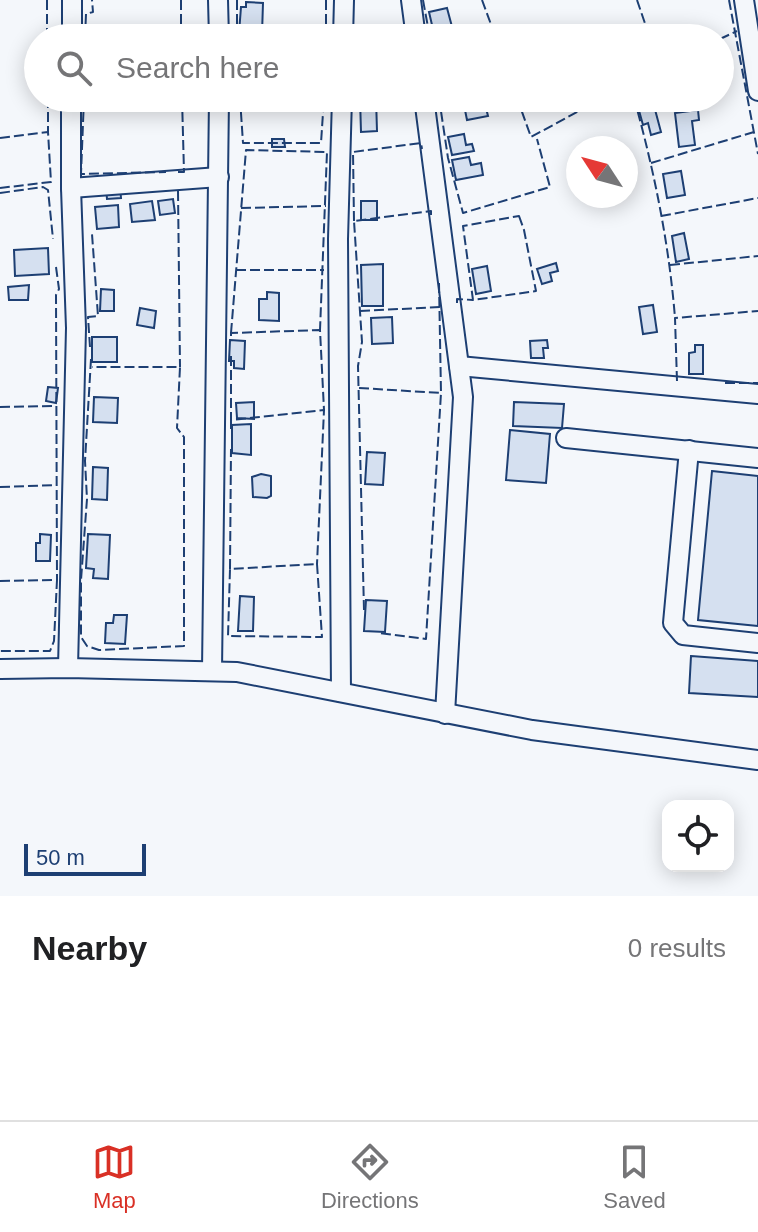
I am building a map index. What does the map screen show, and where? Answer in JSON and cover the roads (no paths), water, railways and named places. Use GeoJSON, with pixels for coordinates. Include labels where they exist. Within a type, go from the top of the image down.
{"type":"FeatureCollection","features":[{"type":"Feature","properties":{"kind":"street"},"geometry":{"type":"LineString","coordinates":[[72,0],[72,24]]}},
{"type":"Feature","properties":{"kind":"street"},"geometry":{"type":"LineString","coordinates":[[218,0],[219,24]]}},
{"type":"Feature","properties":{"kind":"street"},"geometry":{"type":"LineString","coordinates":[[343,24],[344,0]]}},
{"type":"Feature","properties":{"kind":"street"},"geometry":{"type":"LineString","coordinates":[[411,0],[414,24]]}},
{"type":"Feature","properties":{"kind":"street"},"geometry":{"type":"LineString","coordinates":[[744,0],[758,91]]}},
{"type":"Feature","properties":{"kind":"street"},"geometry":{"type":"LineString","coordinates":[[68,668],[76,328],[71,112]]}},
{"type":"Feature","properties":{"kind":"street"},"geometry":{"type":"LineString","coordinates":[[212,671],[219,112]]}},
{"type":"Feature","properties":{"kind":"street"},"geometry":{"type":"LineString","coordinates":[[341,692],[338,239],[342,112]]}},
{"type":"Feature","properties":{"kind":"street"},"geometry":{"type":"LineString","coordinates":[[426,112],[463,397],[445,714]]}},
{"type":"Feature","properties":{"kind":"street"},"geometry":{"type":"LineString","coordinates":[[71,188],[219,177]]}},
{"type":"Feature","properties":{"kind":"street"},"geometry":{"type":"LineString","coordinates":[[459,366],[758,394]]}},
{"type":"Feature","properties":{"kind":"street"},"geometry":{"type":"LineString","coordinates":[[566,438],[758,458]]}},
{"type":"Feature","properties":{"kind":"street"},"geometry":{"type":"LineString","coordinates":[[689,450],[673,623],[683,635],[758,643]]}},
{"type":"Feature","properties":{"kind":"street"},"geometry":{"type":"LineString","coordinates":[[0,669],[237,672],[532,730],[758,760]]}}]}
